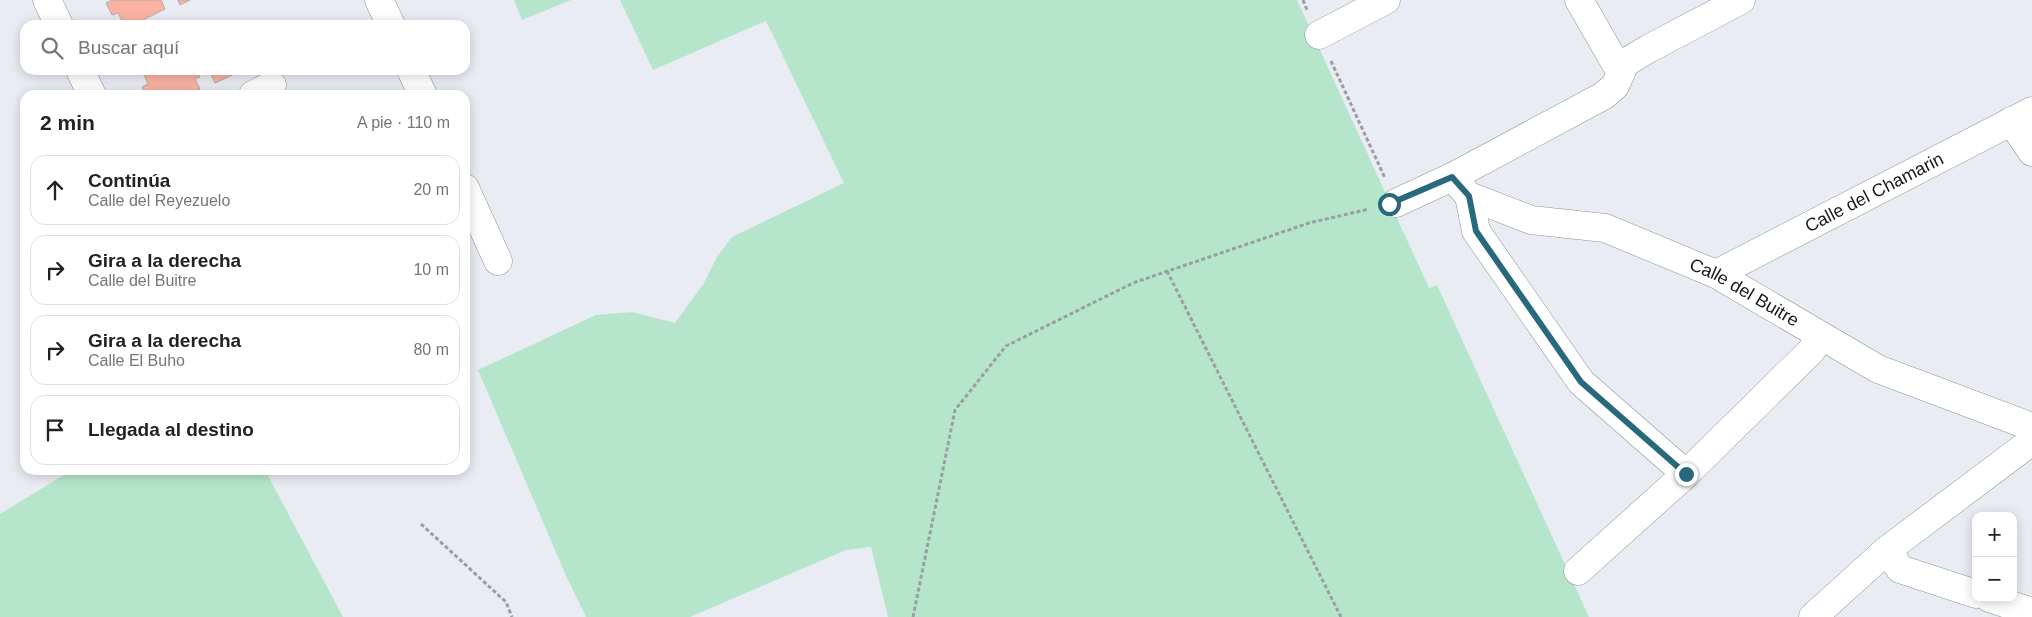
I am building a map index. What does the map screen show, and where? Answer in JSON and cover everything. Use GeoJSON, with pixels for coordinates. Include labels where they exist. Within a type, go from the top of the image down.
{"type":"FeatureCollection","features":[{"type":"Feature","properties":{"kind":"street"},"geometry":{"type":"LineString","coordinates":[[47,0],[57,20]]}},
{"type":"Feature","properties":{"kind":"street"},"geometry":{"type":"LineString","coordinates":[[379,0],[389,20]]}},
{"type":"Feature","properties":{"kind":"street"},"geometry":{"type":"LineString","coordinates":[[1319,35],[1386,0]]}},
{"type":"Feature","properties":{"kind":"street"},"geometry":{"type":"LineString","coordinates":[[1580,0],[1621,73]]}},
{"type":"Feature","properties":{"kind":"street"},"geometry":{"type":"LineString","coordinates":[[1396,203],[1461,187],[1603,96],[1614,86],[1625,63],[1741,0]]}},
{"type":"Feature","properties":{"kind":"street"},"geometry":{"type":"LineString","coordinates":[[82,75],[90,90]]}},
{"type":"Feature","properties":{"kind":"street"},"geometry":{"type":"LineString","coordinates":[[413,75],[420,90]]}},
{"type":"Feature","properties":{"kind":"street"},"geometry":{"type":"LineString","coordinates":[[2021,116],[2032,152]]}},
{"type":"Feature","properties":{"kind":"street","name":"Calle del Chamarin"},"geometry":{"type":"LineString","coordinates":[[1716,274],[2021,116]]}},
{"type":"Feature","properties":{"kind":"street"},"geometry":{"type":"LineString","coordinates":[[1461,187],[1476,231],[1581,382],[1686,474]]}},
{"type":"Feature","properties":{"kind":"street","name":"Calle del Buitre"},"geometry":{"type":"LineString","coordinates":[[1461,187],[1531,220],[1605,228],[1716,274],[1878,369],[2032,427]]}},
{"type":"Feature","properties":{"kind":"street"},"geometry":{"type":"LineString","coordinates":[[470,199],[498,261]]}},
{"type":"Feature","properties":{"kind":"street"},"geometry":{"type":"LineString","coordinates":[[1578,571],[1686,474],[1811,351],[1820,336]]}},
{"type":"Feature","properties":{"kind":"street"},"geometry":{"type":"LineString","coordinates":[[1813,617],[1887,550],[2032,441]]}},
{"type":"Feature","properties":{"kind":"street"},"geometry":{"type":"LineString","coordinates":[[1887,550],[1900,569],[1972,593]]}},
{"type":"Feature","properties":{"kind":"street"},"geometry":{"type":"LineString","coordinates":[[2001,602],[2032,612]]}},
{"type":"Feature","properties":{"kind":"path"},"geometry":{"type":"LineString","coordinates":[[913,617],[955,410],[1006,346],[1133,283],[1309,223],[1396,203],[1303,0]]}},
{"type":"Feature","properties":{"kind":"path"},"geometry":{"type":"LineString","coordinates":[[1167,271],[1342,617]]}},
{"type":"Feature","properties":{"kind":"path"},"geometry":{"type":"LineString","coordinates":[[421,524],[506,602],[512,617]]}},
{"type":"Feature","properties":{"kind":"green space"},"geometry":{"type":"Polygon","coordinates":[[[514,0],[571,0],[522,20],[514,0]]]}},
{"type":"Feature","properties":{"kind":"green space"},"geometry":{"type":"Polygon","coordinates":[[[620,0],[1297,0],[1429,288],[1437,285],[1589,617],[888,617],[871,547],[846,550],[690,617],[586,617],[567,578],[478,370],[596,315],[632,312],[675,323],[704,283],[717,257],[732,237],[844,183],[766,21],[653,70],[620,0]]]}},
{"type":"Feature","properties":{"kind":"green space"},"geometry":{"type":"Polygon","coordinates":[[[64,475],[268,475],[343,617],[0,617],[0,514],[64,475]]]}},
{"type":"Feature","properties":{"kind":"building"},"geometry":{"type":"Polygon","coordinates":[[[112,0],[161,0],[165,9],[143,20],[122,20],[118,13],[112,15],[106,3],[112,0]]]}},
{"type":"Feature","properties":{"kind":"building"},"geometry":{"type":"Polygon","coordinates":[[[178,0],[190,0],[180,5],[178,0]]]}},
{"type":"Feature","properties":{"kind":"building"},"geometry":{"type":"Polygon","coordinates":[[[144,75],[199,75],[200,77],[195,79],[200,89],[198,90],[144,90],[142,87],[148,84],[144,75]]]}},
{"type":"Feature","properties":{"kind":"building"},"geometry":{"type":"Polygon","coordinates":[[[211,75],[232,75],[215,83],[211,75]]]}},
{"type":"Feature","properties":{"kind":"route"},"geometry":{"type":"LineString","coordinates":[[1389,204],[1396,203],[1452,177],[1469,196],[1476,231],[1581,382],[1686,474]]}}]}
